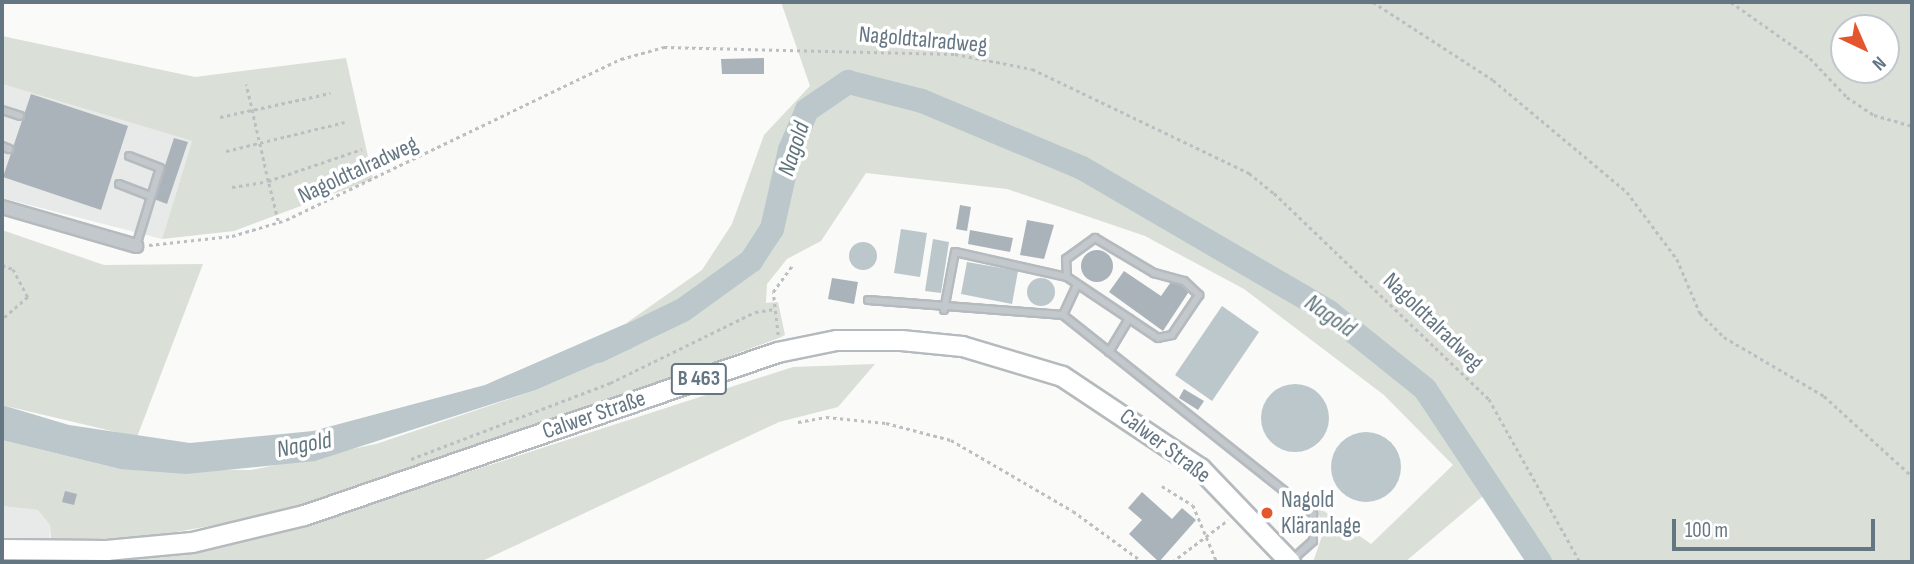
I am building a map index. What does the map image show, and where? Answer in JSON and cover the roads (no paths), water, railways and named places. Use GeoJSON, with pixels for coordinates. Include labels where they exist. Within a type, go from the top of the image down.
{"type":"FeatureCollection","features":[{"type":"Feature","properties":{"kind":"main road","name":"Calwer Straße"},"geometry":{"type":"LineString","coordinates":[[2,549],[106,550],[192,542],[304,515],[777,352],[836,340],[901,340],[1014,359],[1062,376],[1151,431],[1241,509],[1290,562]]}},
{"type":"Feature","properties":{"kind":"street"},"geometry":{"type":"LineString","coordinates":[[2,207],[136,246]]}},
{"type":"Feature","properties":{"kind":"lane"},"geometry":{"type":"LineString","coordinates":[[2,110],[20,116]]}},
{"type":"Feature","properties":{"kind":"lane"},"geometry":{"type":"LineString","coordinates":[[129,156],[160,168],[136,246]]}},
{"type":"Feature","properties":{"kind":"lane"},"geometry":{"type":"LineString","coordinates":[[119,184],[150,196]]}},
{"type":"Feature","properties":{"kind":"lane"},"geometry":{"type":"LineString","coordinates":[[944,310],[955,251],[1067,277],[1129,319],[1166,340],[1199,295],[1184,281],[1154,272],[1096,238],[1066,259],[1067,277]]}},
{"type":"Feature","properties":{"kind":"lane"},"geometry":{"type":"LineString","coordinates":[[1063,316],[1077,285]]}},
{"type":"Feature","properties":{"kind":"lane"},"geometry":{"type":"LineString","coordinates":[[868,300],[944,310],[1063,316],[1313,514],[1312,541],[1290,562]]}},
{"type":"Feature","properties":{"kind":"lane"},"geometry":{"type":"LineString","coordinates":[[1109,352],[1129,319]]}},
{"type":"Feature","properties":{"kind":"water"},"geometry":{"type":"Polygon","coordinates":[[[901,229],[927,233],[920,277],[894,273],[901,229]]]}},
{"type":"Feature","properties":{"kind":"water"},"geometry":{"type":"Polygon","coordinates":[[[933,239],[949,242],[941,293],[925,291],[933,239]]]}},
{"type":"Feature","properties":{"kind":"water"},"geometry":{"type":"Polygon","coordinates":[[[863,242],[873,246],[877,256],[873,266],[863,270],[853,266],[849,256],[853,246],[863,242]]]}},
{"type":"Feature","properties":{"kind":"water"},"geometry":{"type":"Polygon","coordinates":[[[967,262],[1018,271],[1012,304],[961,294],[967,262]]]}},
{"type":"Feature","properties":{"kind":"water"},"geometry":{"type":"Polygon","coordinates":[[[1041,278],[1051,282],[1055,292],[1051,302],[1041,306],[1031,302],[1027,292],[1031,282],[1041,278]]]}},
{"type":"Feature","properties":{"kind":"water"},"geometry":{"type":"Polygon","coordinates":[[[1222,306],[1259,332],[1212,401],[1175,375],[1222,306]]]}},
{"type":"Feature","properties":{"kind":"water"},"geometry":{"type":"Polygon","coordinates":[[[625,324],[633,348],[536,390],[315,461],[186,474],[120,469],[2,440],[2,405],[69,425],[190,443],[313,431],[485,385],[625,324]]]}},
{"type":"Feature","properties":{"kind":"water"},"geometry":{"type":"Polygon","coordinates":[[[1288,384],[1302,384],[1314,389],[1324,399],[1329,418],[1324,437],[1314,447],[1302,452],[1288,452],[1276,447],[1266,437],[1261,425],[1261,411],[1266,399],[1276,389],[1288,384]]]}},
{"type":"Feature","properties":{"kind":"water"},"geometry":{"type":"Polygon","coordinates":[[[1366,432],[1385,438],[1395,448],[1401,467],[1395,486],[1385,496],[1366,502],[1347,496],[1337,486],[1331,467],[1337,448],[1347,438],[1366,432]]]}},
{"type":"Feature","properties":{"kind":"waterway","name":"Nagold"},"geometry":{"type":"LineString","coordinates":[[598,351],[683,310],[751,261],[772,229],[790,150],[807,110],[848,82],[922,101],[1082,168],[1329,312],[1425,389],[1540,562]]}},
{"type":"Feature","properties":{"kind":"place","name":"Nagold Kläranlage"},"geometry":{"type":"Point","coordinates":[1267,513]}}]}
